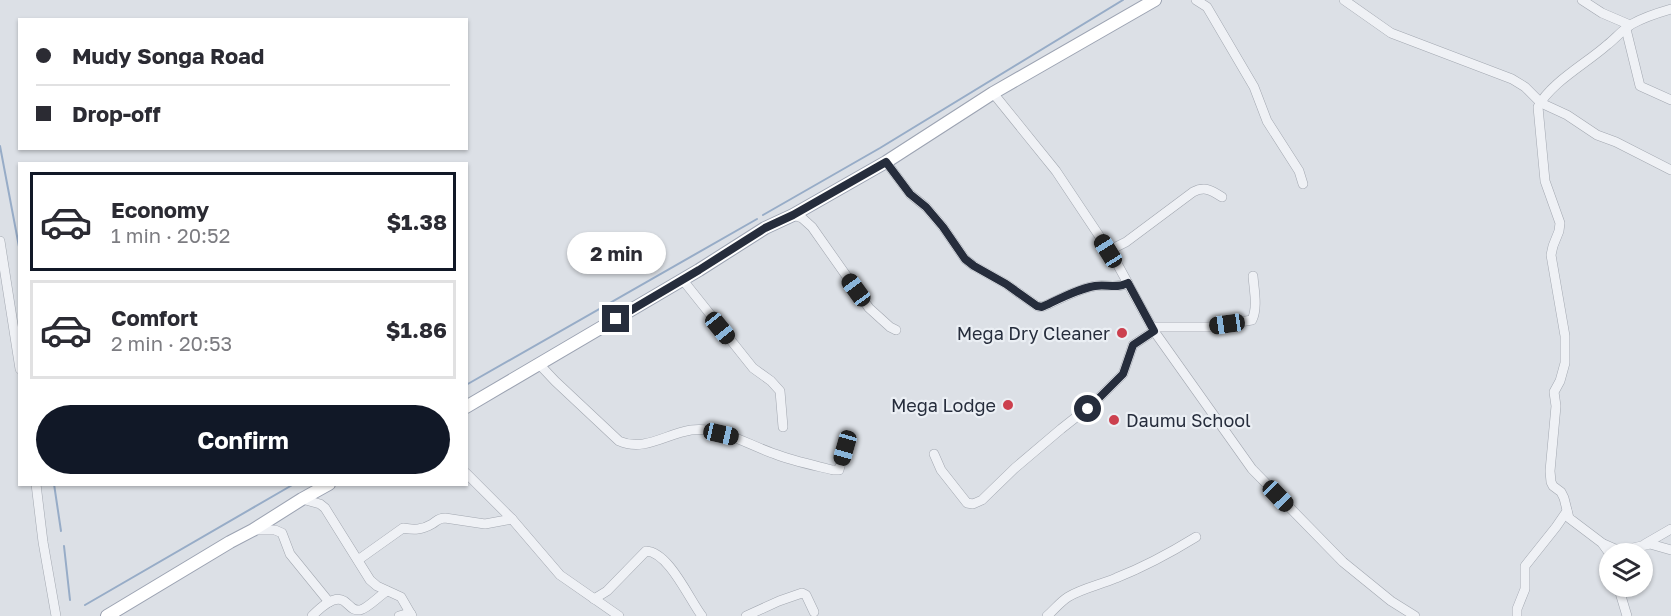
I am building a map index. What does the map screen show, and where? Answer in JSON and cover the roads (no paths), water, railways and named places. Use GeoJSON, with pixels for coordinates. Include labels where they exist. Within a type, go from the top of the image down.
{"type":"FeatureCollection","features":[{"type":"Feature","properties":{"kind":"main road"},"geometry":{"type":"LineString","coordinates":[[468,406],[765,228],[793,215],[886,162],[993,93],[1155,0]]}},
{"type":"Feature","properties":{"kind":"main road"},"geometry":{"type":"LineString","coordinates":[[107,616],[325,486]]}},
{"type":"Feature","properties":{"kind":"street"},"geometry":{"type":"LineString","coordinates":[[1196,0],[1207,7],[1254,87],[1266,121],[1299,171],[1303,184]]}},
{"type":"Feature","properties":{"kind":"street"},"geometry":{"type":"LineString","coordinates":[[1344,0],[1390,33],[1512,79],[1525,87],[1541,103],[1567,115],[1597,135],[1671,170]]}},
{"type":"Feature","properties":{"kind":"street"},"geometry":{"type":"LineString","coordinates":[[1582,0],[1628,27]]}},
{"type":"Feature","properties":{"kind":"street"},"geometry":{"type":"LineString","coordinates":[[1602,543],[1572,521],[1561,492],[1551,482],[1556,406],[1554,392],[1565,363],[1566,336],[1551,255],[1560,223],[1545,181],[1538,111],[1541,103],[1572,71],[1628,27],[1656,13],[1671,9]]}},
{"type":"Feature","properties":{"kind":"street"},"geometry":{"type":"LineString","coordinates":[[1628,27],[1640,86],[1671,100]]}},
{"type":"Feature","properties":{"kind":"street"},"geometry":{"type":"LineString","coordinates":[[993,93],[1056,171],[1114,258],[1153,329],[1261,479],[1342,562],[1391,601],[1415,616]]}},
{"type":"Feature","properties":{"kind":"street"},"geometry":{"type":"LineString","coordinates":[[886,162],[910,194],[926,207],[943,227],[965,259],[1037,306],[1042,307],[1096,286],[1116,287],[1128,283]]}},
{"type":"Feature","properties":{"kind":"street"},"geometry":{"type":"LineString","coordinates":[[1108,251],[1126,242],[1200,188],[1208,189],[1222,197]]}},
{"type":"Feature","properties":{"kind":"street"},"geometry":{"type":"LineString","coordinates":[[793,215],[802,218],[812,227],[869,308],[896,330]]}},
{"type":"Feature","properties":{"kind":"street"},"geometry":{"type":"LineString","coordinates":[[0,241],[18,356]]}},
{"type":"Feature","properties":{"kind":"street"},"geometry":{"type":"LineString","coordinates":[[934,454],[944,474],[967,503],[973,504],[982,500],[1015,468],[1094,403],[1123,374],[1133,345],[1153,329],[1209,327],[1252,320],[1255,316],[1253,276]]}},
{"type":"Feature","properties":{"kind":"street"},"geometry":{"type":"LineString","coordinates":[[682,279],[753,368],[780,391],[783,427]]}},
{"type":"Feature","properties":{"kind":"street"},"geometry":{"type":"LineString","coordinates":[[539,364],[619,441],[625,444],[638,445],[656,442],[689,430],[703,430],[740,438],[774,454],[833,470],[839,470],[845,448]]}},
{"type":"Feature","properties":{"kind":"street"},"geometry":{"type":"LineString","coordinates":[[468,475],[512,519],[560,575],[619,616]]}},
{"type":"Feature","properties":{"kind":"street"},"geometry":{"type":"LineString","coordinates":[[36,486],[56,616]]}},
{"type":"Feature","properties":{"kind":"street"},"geometry":{"type":"LineString","coordinates":[[302,499],[320,504],[325,508],[370,579],[377,586],[401,597],[412,615]]}},
{"type":"Feature","properties":{"kind":"street"},"geometry":{"type":"LineString","coordinates":[[1517,616],[1518,604],[1525,589],[1525,566],[1567,510]]}},
{"type":"Feature","properties":{"kind":"street"},"geometry":{"type":"LineString","coordinates":[[358,560],[403,528],[416,530],[430,526],[439,518],[485,524],[512,519]]}},
{"type":"Feature","properties":{"kind":"street"},"geometry":{"type":"LineString","coordinates":[[1647,543],[1671,529]]}},
{"type":"Feature","properties":{"kind":"street"},"geometry":{"type":"LineString","coordinates":[[253,530],[275,530],[282,533],[290,554],[329,602]]}},
{"type":"Feature","properties":{"kind":"street"},"geometry":{"type":"LineString","coordinates":[[1047,616],[1066,598],[1141,567],[1196,537]]}},
{"type":"Feature","properties":{"kind":"street"},"geometry":{"type":"LineString","coordinates":[[1653,545],[1671,550]]}},
{"type":"Feature","properties":{"kind":"street"},"geometry":{"type":"LineString","coordinates":[[594,599],[607,591],[646,551],[650,551],[657,554],[680,581],[698,615]]}},
{"type":"Feature","properties":{"kind":"street"},"geometry":{"type":"LineString","coordinates":[[312,616],[329,602],[340,599],[358,613],[387,591]]}},
{"type":"Feature","properties":{"kind":"street"},"geometry":{"type":"LineString","coordinates":[[746,616],[802,593],[806,595],[814,612]]}},
{"type":"Feature","properties":{"kind":"street"},"geometry":{"type":"LineString","coordinates":[[1621,597],[1627,616]]}},
{"type":"Feature","properties":{"kind":"street"},"geometry":{"type":"LineString","coordinates":[[399,616],[412,615]]}},
{"type":"Feature","properties":{"kind":"waterway"},"geometry":{"type":"LineString","coordinates":[[763,215],[880,148],[1123,0]]}},
{"type":"Feature","properties":{"kind":"waterway"},"geometry":{"type":"LineString","coordinates":[[0,146],[18,241]]}},
{"type":"Feature","properties":{"kind":"waterway"},"geometry":{"type":"LineString","coordinates":[[468,384],[757,219]]}},
{"type":"Feature","properties":{"kind":"waterway"},"geometry":{"type":"LineString","coordinates":[[54,486],[61,531]]}},
{"type":"Feature","properties":{"kind":"waterway"},"geometry":{"type":"LineString","coordinates":[[85,605],[291,486]]}},
{"type":"Feature","properties":{"kind":"waterway"},"geometry":{"type":"LineString","coordinates":[[64,546],[70,600]]}},
{"type":"Feature","properties":{"kind":"place","name":"Mega Dry Cleaner"},"geometry":{"type":"Point","coordinates":[1122,333]}},
{"type":"Feature","properties":{"kind":"place","name":"Mega Lodge"},"geometry":{"type":"Point","coordinates":[1008,405]}},
{"type":"Feature","properties":{"kind":"place","name":"Daumu School"},"geometry":{"type":"Point","coordinates":[1114,420]}}]}
